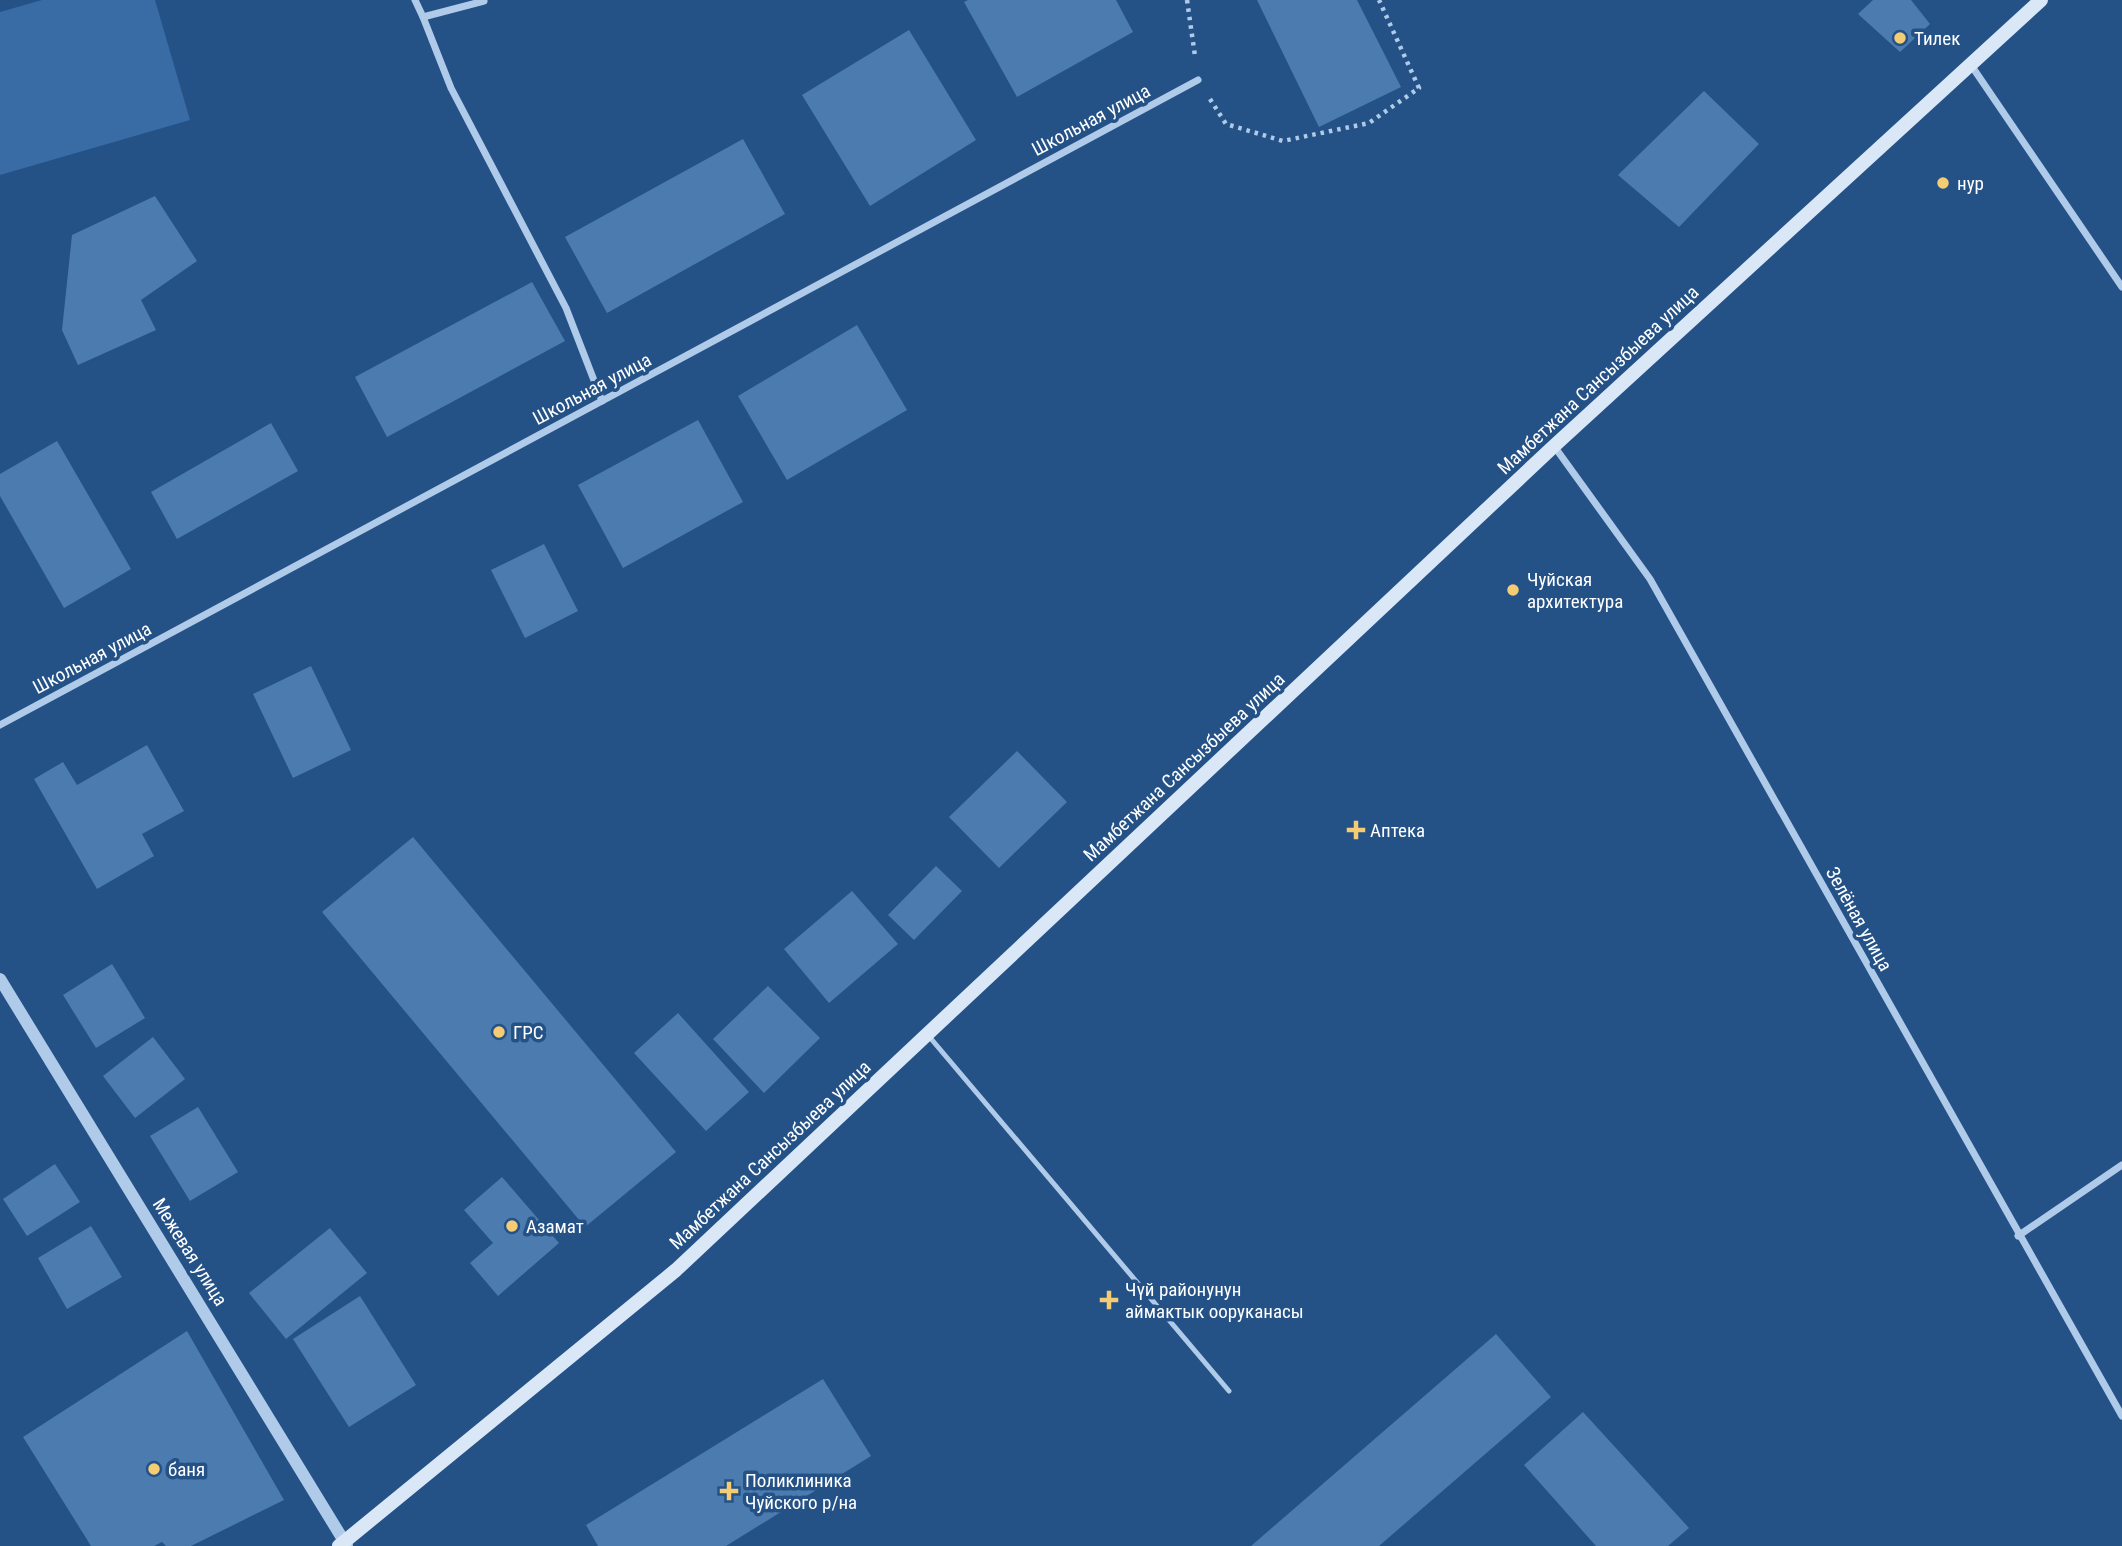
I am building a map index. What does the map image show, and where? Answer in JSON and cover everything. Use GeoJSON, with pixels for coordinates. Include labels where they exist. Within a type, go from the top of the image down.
{"type":"FeatureCollection","features":[{"type":"Feature","properties":{"kind":"main road","name":"Мамбетжана Сансызбыева улица"},"geometry":{"type":"LineString","coordinates":[[344,1545],[676,1270],[1555,446],[2041,0]]}},
{"type":"Feature","properties":{"kind":"street"},"geometry":{"type":"LineString","coordinates":[[415,0],[451,88],[566,308],[602,401]]}},
{"type":"Feature","properties":{"kind":"street"},"geometry":{"type":"LineString","coordinates":[[423,17],[484,1]]}},
{"type":"Feature","properties":{"kind":"street"},"geometry":{"type":"LineString","coordinates":[[1970,63],[2122,287]]}},
{"type":"Feature","properties":{"kind":"street","name":"Школьная улица"},"geometry":{"type":"LineString","coordinates":[[0,725],[1198,80]]}},
{"type":"Feature","properties":{"kind":"street","name":"Зелёная улица"},"geometry":{"type":"LineString","coordinates":[[1555,446],[1650,579],[2018,1236],[2122,1416]]}},
{"type":"Feature","properties":{"kind":"street","name":"Межевая улица"},"geometry":{"type":"LineString","coordinates":[[0,979],[344,1545]]}},
{"type":"Feature","properties":{"kind":"street"},"geometry":{"type":"LineString","coordinates":[[2018,1236],[2122,1164]]}},
{"type":"Feature","properties":{"kind":"lane"},"geometry":{"type":"LineString","coordinates":[[927,1034],[1229,1391]]}},
{"type":"Feature","properties":{"kind":"path"},"geometry":{"type":"LineString","coordinates":[[1187,0],[1198,80],[1226,124],[1283,141],[1369,122],[1419,88],[1378,0]]}},
{"type":"Feature","properties":{"kind":"shaded area"},"geometry":{"type":"Polygon","coordinates":[[[42,0],[155,0],[190,120],[0,175],[0,12],[42,0]]]}},
{"type":"Feature","properties":{"kind":"building"},"geometry":{"type":"Polygon","coordinates":[[[1116,0],[1133,32],[1017,97],[964,2],[1116,0]]]}},
{"type":"Feature","properties":{"kind":"building"},"geometry":{"type":"Polygon","coordinates":[[[1257,0],[1357,0],[1401,87],[1319,127],[1257,0]]]}},
{"type":"Feature","properties":{"kind":"building","name":"Тилек"},"geometry":{"type":"Polygon","coordinates":[[[1873,0],[1911,0],[1930,24],[1900,52],[1858,14],[1873,0]]]}},
{"type":"Feature","properties":{"kind":"building"},"geometry":{"type":"Polygon","coordinates":[[[909,30],[976,140],[870,206],[802,95],[909,30]]]}},
{"type":"Feature","properties":{"kind":"building"},"geometry":{"type":"Polygon","coordinates":[[[1704,91],[1759,144],[1679,227],[1618,175],[1704,91]]]}},
{"type":"Feature","properties":{"kind":"building"},"geometry":{"type":"Polygon","coordinates":[[[743,139],[785,214],[607,313],[565,237],[743,139]]]}},
{"type":"Feature","properties":{"kind":"building"},"geometry":{"type":"Polygon","coordinates":[[[155,196],[197,261],[141,300],[156,330],[78,365],[62,330],[72,235],[155,196]]]}},
{"type":"Feature","properties":{"kind":"building"},"geometry":{"type":"Polygon","coordinates":[[[532,282],[565,341],[387,437],[355,377],[532,282]]]}},
{"type":"Feature","properties":{"kind":"building"},"geometry":{"type":"Polygon","coordinates":[[[857,325],[907,410],[787,480],[738,396],[857,325]]]}},
{"type":"Feature","properties":{"kind":"building"},"geometry":{"type":"Polygon","coordinates":[[[698,420],[743,502],[623,568],[578,485],[698,420]]]}},
{"type":"Feature","properties":{"kind":"building"},"geometry":{"type":"Polygon","coordinates":[[[271,423],[298,471],[177,539],[151,492],[271,423]]]}},
{"type":"Feature","properties":{"kind":"building"},"geometry":{"type":"Polygon","coordinates":[[[57,441],[131,569],[64,608],[0,496],[0,474],[57,441]]]}},
{"type":"Feature","properties":{"kind":"building"},"geometry":{"type":"Polygon","coordinates":[[[544,544],[578,611],[525,638],[491,570],[544,544]]]}},
{"type":"Feature","properties":{"kind":"building"},"geometry":{"type":"Polygon","coordinates":[[[311,666],[351,750],[293,778],[253,694],[311,666]]]}},
{"type":"Feature","properties":{"kind":"building"},"geometry":{"type":"Polygon","coordinates":[[[147,745],[184,811],[142,834],[154,856],[97,889],[34,779],[63,762],[77,785],[147,745]]]}},
{"type":"Feature","properties":{"kind":"building"},"geometry":{"type":"Polygon","coordinates":[[[1017,751],[1067,802],[999,868],[949,817],[1017,751]]]}},
{"type":"Feature","properties":{"kind":"building","name":"ГРС"},"geometry":{"type":"Polygon","coordinates":[[[413,837],[676,1152],[585,1227],[322,912],[413,837]]]}},
{"type":"Feature","properties":{"kind":"building"},"geometry":{"type":"Polygon","coordinates":[[[936,866],[962,891],[914,940],[888,915],[936,866]]]}},
{"type":"Feature","properties":{"kind":"building"},"geometry":{"type":"Polygon","coordinates":[[[852,891],[898,944],[829,1003],[784,949],[852,891]]]}},
{"type":"Feature","properties":{"kind":"building"},"geometry":{"type":"Polygon","coordinates":[[[112,964],[145,1018],[96,1048],[63,995],[112,964]]]}},
{"type":"Feature","properties":{"kind":"building"},"geometry":{"type":"Polygon","coordinates":[[[768,986],[820,1038],[764,1093],[713,1039],[768,986]]]}},
{"type":"Feature","properties":{"kind":"building"},"geometry":{"type":"Polygon","coordinates":[[[678,1013],[749,1092],[706,1131],[634,1053],[678,1013]]]}},
{"type":"Feature","properties":{"kind":"building"},"geometry":{"type":"Polygon","coordinates":[[[153,1037],[185,1079],[135,1118],[103,1076],[153,1037]]]}},
{"type":"Feature","properties":{"kind":"building"},"geometry":{"type":"Polygon","coordinates":[[[198,1107],[238,1172],[190,1201],[150,1136],[198,1107]]]}},
{"type":"Feature","properties":{"kind":"building"},"geometry":{"type":"Polygon","coordinates":[[[55,1164],[80,1202],[27,1236],[3,1199],[55,1164]]]}},
{"type":"Feature","properties":{"kind":"building","name":"Азамат"},"geometry":{"type":"Polygon","coordinates":[[[502,1177],[559,1243],[498,1296],[470,1263],[493,1243],[464,1210],[502,1177]]]}},
{"type":"Feature","properties":{"kind":"building"},"geometry":{"type":"Polygon","coordinates":[[[91,1226],[122,1277],[67,1309],[38,1258],[91,1226]]]}},
{"type":"Feature","properties":{"kind":"building"},"geometry":{"type":"Polygon","coordinates":[[[330,1228],[367,1273],[286,1339],[249,1293],[330,1228]]]}},
{"type":"Feature","properties":{"kind":"building"},"geometry":{"type":"Polygon","coordinates":[[[360,1296],[416,1385],[349,1427],[293,1339],[360,1296]]]}},
{"type":"Feature","properties":{"kind":"building","name":"баня"},"geometry":{"type":"Polygon","coordinates":[[[187,1331],[284,1500],[191,1546],[166,1546],[162,1542],[154,1546],[91,1546],[23,1437],[187,1331]]]}},
{"type":"Feature","properties":{"kind":"building"},"geometry":{"type":"Polygon","coordinates":[[[1496,1334],[1551,1397],[1379,1546],[1251,1546],[1496,1334]]]}},
{"type":"Feature","properties":{"kind":"building","name":"Поликлиника Чуйского р/на"},"geometry":{"type":"Polygon","coordinates":[[[823,1379],[871,1456],[726,1546],[598,1546],[586,1525],[823,1379]]]}},
{"type":"Feature","properties":{"kind":"building"},"geometry":{"type":"Polygon","coordinates":[[[1583,1412],[1689,1528],[1668,1546],[1596,1546],[1524,1465],[1583,1412]]]}},
{"type":"Feature","properties":{"kind":"place","name":"Тилек"},"geometry":{"type":"Point","coordinates":[1900,38]}},
{"type":"Feature","properties":{"kind":"place","name":"нур"},"geometry":{"type":"Point","coordinates":[1943,183]}},
{"type":"Feature","properties":{"kind":"place","name":"Чуйская архитектура"},"geometry":{"type":"Point","coordinates":[1513,590]}},
{"type":"Feature","properties":{"kind":"place","name":"Аптека"},"geometry":{"type":"Point","coordinates":[1356,830]}},
{"type":"Feature","properties":{"kind":"place","name":"ГРС"},"geometry":{"type":"Point","coordinates":[499,1032]}},
{"type":"Feature","properties":{"kind":"place","name":"Азамат"},"geometry":{"type":"Point","coordinates":[512,1226]}},
{"type":"Feature","properties":{"kind":"place","name":"Чүй районунун аймактык ооруканасы"},"geometry":{"type":"Point","coordinates":[1109,1300]}},
{"type":"Feature","properties":{"kind":"place","name":"баня"},"geometry":{"type":"Point","coordinates":[154,1469]}},
{"type":"Feature","properties":{"kind":"place","name":"Поликлиника Чуйского р/на"},"geometry":{"type":"Point","coordinates":[729,1491]}}]}
